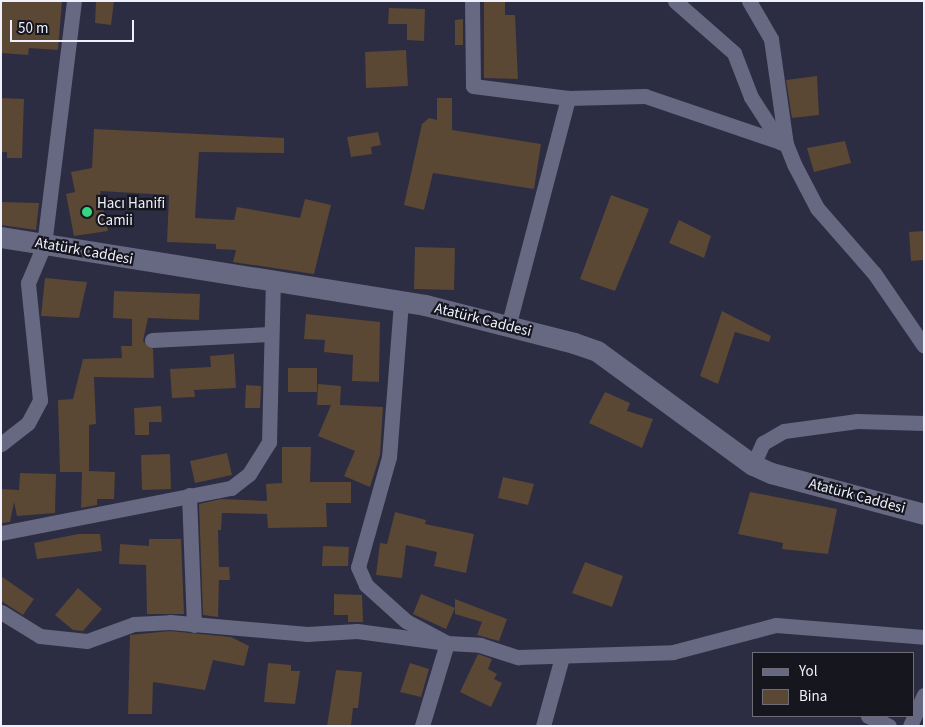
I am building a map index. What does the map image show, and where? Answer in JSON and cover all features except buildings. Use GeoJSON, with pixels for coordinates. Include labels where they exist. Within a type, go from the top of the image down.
{"type":"FeatureCollection","features":[{"type":"Feature","properties":{"kind":"main road","name":"Atatürk Caddesi"},"geometry":{"type":"LineString","coordinates":[[1,237],[273,283],[401,302],[508,327],[597,351],[753,464],[771,473],[924,514]]}},
{"type":"Feature","properties":{"kind":"street"},"geometry":{"type":"LineString","coordinates":[[1,444],[28,423],[40,400],[28,283],[44,245],[74,1]]}},
{"type":"Feature","properties":{"kind":"street"},"geometry":{"type":"LineString","coordinates":[[472,1],[473,86],[568,98],[645,96],[783,143]]}},
{"type":"Feature","properties":{"kind":"street"},"geometry":{"type":"LineString","coordinates":[[675,1],[734,54],[751,97],[783,143],[817,208],[874,274],[924,346]]}},
{"type":"Feature","properties":{"kind":"street"},"geometry":{"type":"LineString","coordinates":[[749,1],[771,39],[783,143]]}},
{"type":"Feature","properties":{"kind":"street"},"geometry":{"type":"LineString","coordinates":[[508,327],[568,98]]}},
{"type":"Feature","properties":{"kind":"street"},"geometry":{"type":"LineString","coordinates":[[1,533],[231,488],[258,465],[269,442],[273,283]]}},
{"type":"Feature","properties":{"kind":"street"},"geometry":{"type":"LineString","coordinates":[[401,302],[389,457],[358,567],[366,585],[406,621],[447,643]]}},
{"type":"Feature","properties":{"kind":"street"},"geometry":{"type":"LineString","coordinates":[[152,340],[271,334]]}},
{"type":"Feature","properties":{"kind":"street"},"geometry":{"type":"LineString","coordinates":[[753,464],[763,443],[784,431],[857,421],[924,423]]}},
{"type":"Feature","properties":{"kind":"street"},"geometry":{"type":"LineString","coordinates":[[189,495],[194,624]]}},
{"type":"Feature","properties":{"kind":"street"},"geometry":{"type":"LineString","coordinates":[[1,612],[40,636],[87,641],[134,624],[194,624],[307,634],[357,631],[447,643],[480,645],[518,657],[673,652],[776,625],[924,637]]}},
{"type":"Feature","properties":{"kind":"street"},"geometry":{"type":"LineString","coordinates":[[422,726],[447,643]]}},
{"type":"Feature","properties":{"kind":"street"},"geometry":{"type":"LineString","coordinates":[[543,726],[562,657]]}},
{"type":"Feature","properties":{"kind":"street"},"geometry":{"type":"LineString","coordinates":[[915,715],[924,695]]}},
{"type":"Feature","properties":{"kind":"street"},"geometry":{"type":"LineString","coordinates":[[870,717],[889,726]]}},
{"type":"Feature","properties":{"kind":"place","name":"Hacı Hanifi Camii"},"geometry":{"type":"Point","coordinates":[87,212]}}]}
